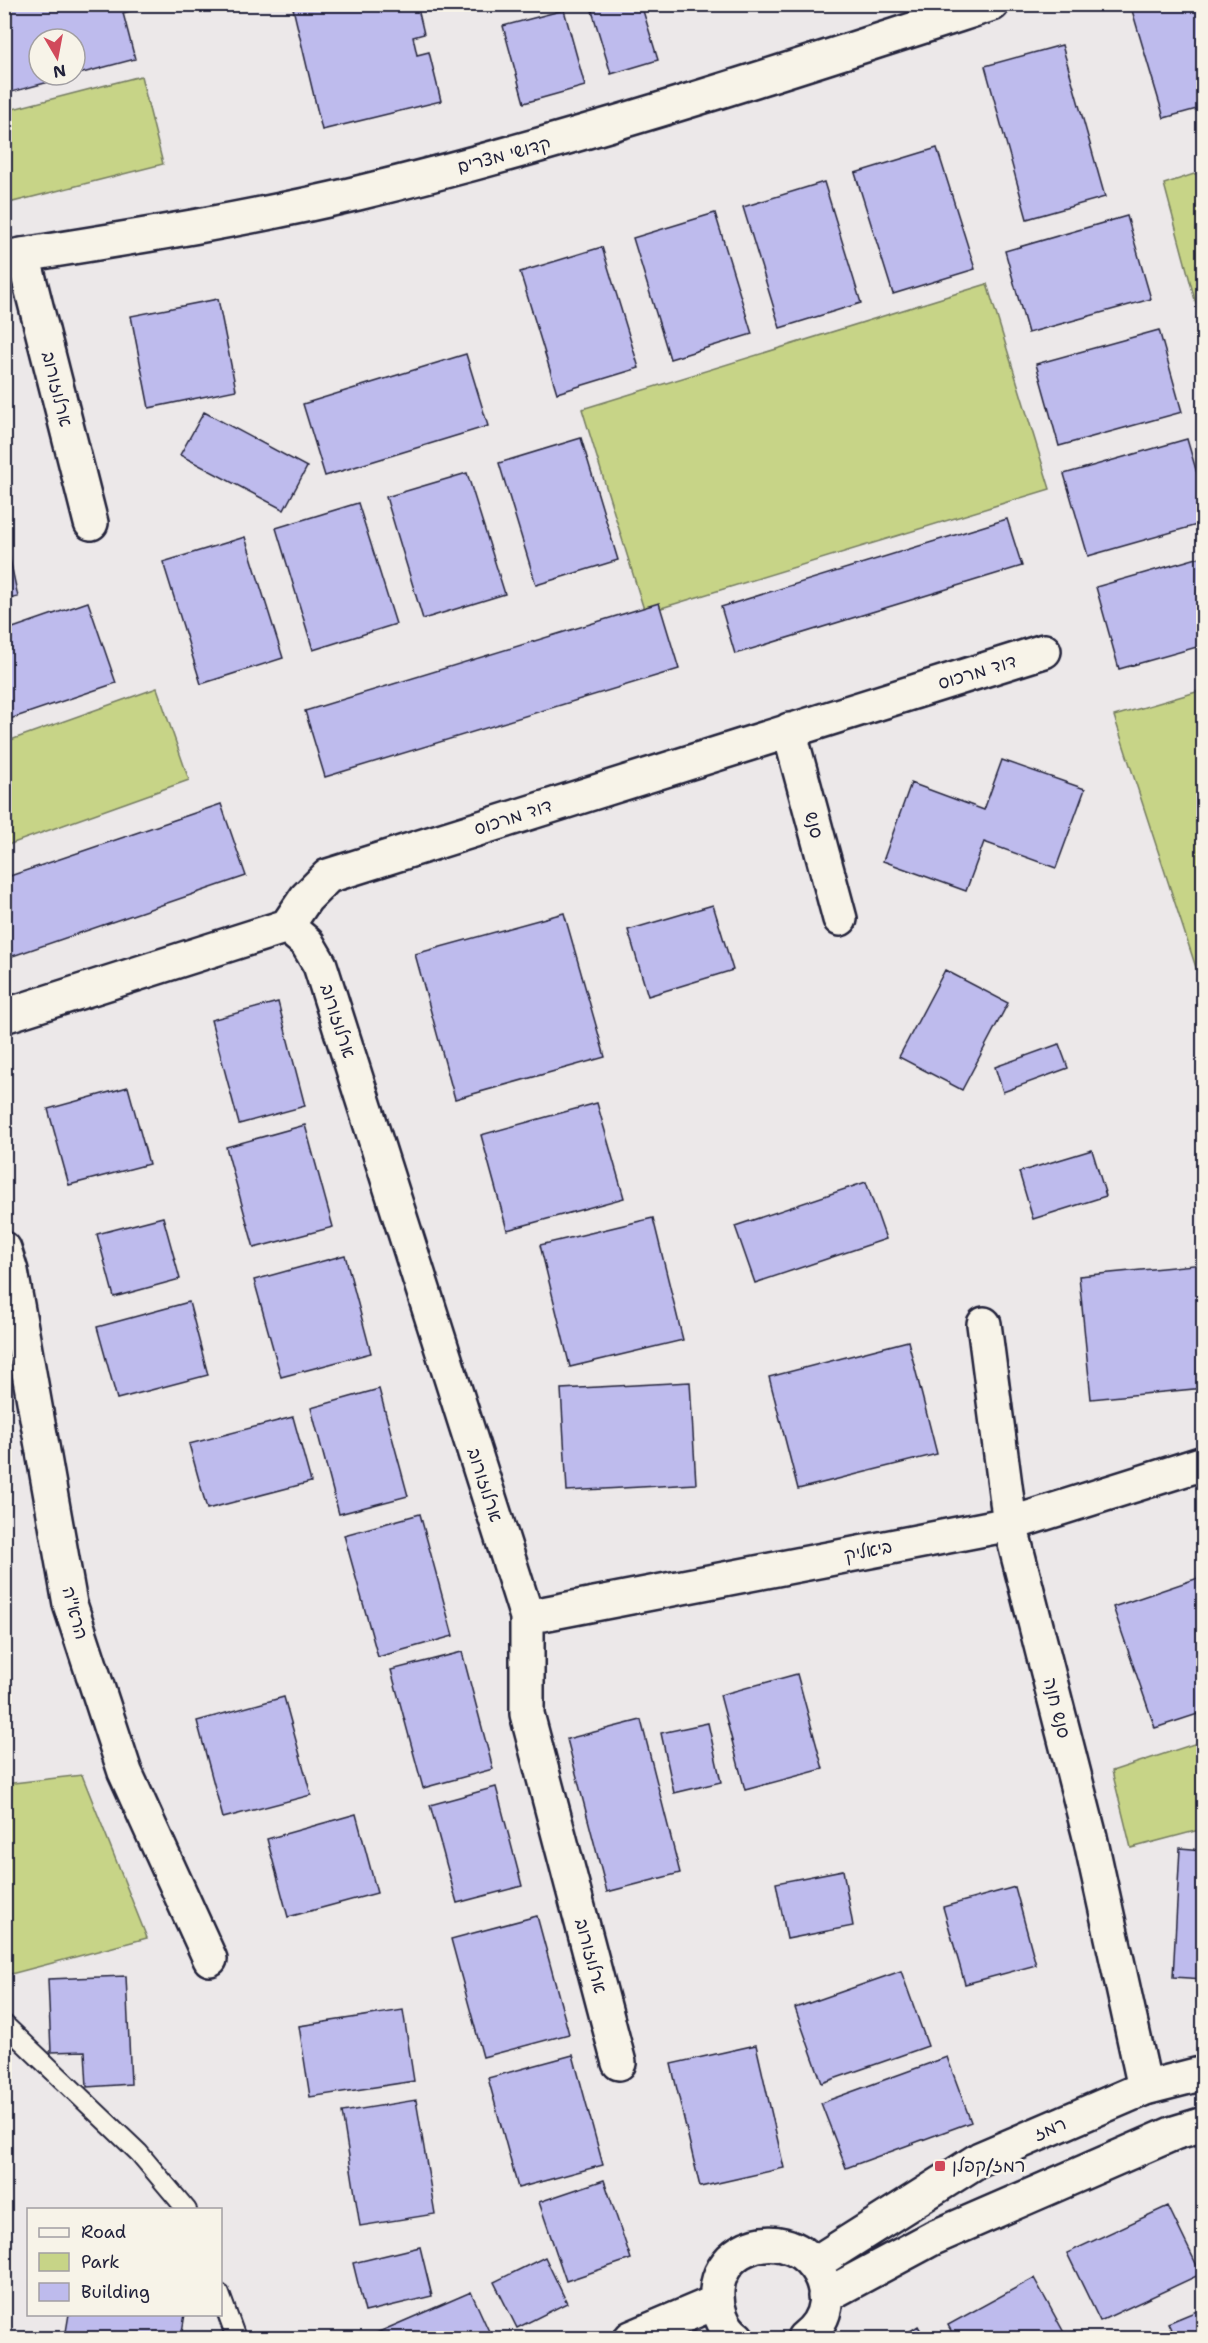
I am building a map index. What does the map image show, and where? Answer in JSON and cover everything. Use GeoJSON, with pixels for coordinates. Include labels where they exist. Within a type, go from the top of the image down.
{"type":"FeatureCollection","features":[{"type":"Feature","properties":{"kind":"street","name":"קדושי מצרים"},"geometry":{"type":"LineString","coordinates":[[14,256],[131,239],[253,216],[466,166],[548,144],[956,10],[992,4]]}},
{"type":"Feature","properties":{"kind":"street","name":"ארלוזורוב"},"geometry":{"type":"LineString","coordinates":[[14,256],[91,523]]}},
{"type":"Feature","properties":{"kind":"street","name":"דוד מרכוס"},"geometry":{"type":"LineString","coordinates":[[287,926],[306,898],[328,876],[1044,651]]}},
{"type":"Feature","properties":{"kind":"street","name":"סנש"},"geometry":{"type":"LineString","coordinates":[[789,730],[840,919]]}},
{"type":"Feature","properties":{"kind":"street","name":"ארלוזורוב"},"geometry":{"type":"LineString","coordinates":[[287,926],[306,943],[320,965],[527,1617],[527,1714],[619,2063]]}},
{"type":"Feature","properties":{"kind":"street"},"geometry":{"type":"LineString","coordinates":[[4,1016],[287,926]]}},
{"type":"Feature","properties":{"kind":"street","name":"הרא\"ה"},"geometry":{"type":"LineString","coordinates":[[4,1249],[13,1282],[70,1604],[125,1772],[210,1959]]}},
{"type":"Feature","properties":{"kind":"street","name":"סנש חנה"},"geometry":{"type":"LineString","coordinates":[[984,1324],[1010,1524],[1090,1837],[1145,2088]]}},
{"type":"Feature","properties":{"kind":"street","name":"ביאליק"},"geometry":{"type":"LineString","coordinates":[[527,1617],[1010,1524],[1203,1463]]}},
{"type":"Feature","properties":{"kind":"street","name":"רמז"},"geometry":{"type":"LineString","coordinates":[[814,2264],[980,2160],[1145,2088],[1203,2073]]}},
{"type":"Feature","properties":{"kind":"street"},"geometry":{"type":"LineString","coordinates":[[825,2296],[933,2238],[1174,2133],[1203,2124]]}},
{"type":"Feature","properties":{"kind":"street"},"geometry":{"type":"LineString","coordinates":[[737,2338],[722,2320],[716,2302],[717,2284],[724,2268],[736,2255],[751,2246],[768,2242],[786,2244],[802,2252],[814,2264],[822,2279],[825,2296],[823,2311],[818,2324],[804,2338]]}},
{"type":"Feature","properties":{"kind":"street"},"geometry":{"type":"LineString","coordinates":[[631,2338],[716,2302]]}},
{"type":"Feature","properties":{"kind":"lane"},"geometry":{"type":"LineString","coordinates":[[4,2024],[139,2153],[185,2208]]}},
{"type":"Feature","properties":{"kind":"lane"},"geometry":{"type":"LineString","coordinates":[[222,2300],[236,2338]]}},
{"type":"Feature","properties":{"kind":"green space"},"geometry":{"type":"Polygon","coordinates":[[[141,76],[163,164],[5,204],[5,111],[141,76]]]}},
{"type":"Feature","properties":{"kind":"green space"},"geometry":{"type":"Polygon","coordinates":[[[1204,172],[1203,330],[1164,184],[1204,172]]]}},
{"type":"Feature","properties":{"kind":"green space"},"geometry":{"type":"Polygon","coordinates":[[[987,284],[1050,489],[645,613],[582,409],[987,284]]]}},
{"type":"Feature","properties":{"kind":"green space"},"geometry":{"type":"Polygon","coordinates":[[[157,688],[189,780],[5,846],[5,742],[157,688]]]}},
{"type":"Feature","properties":{"kind":"green space"},"geometry":{"type":"Polygon","coordinates":[[[1204,690],[1203,989],[1114,716],[1204,690]]]}},
{"type":"Feature","properties":{"kind":"green space"},"geometry":{"type":"Polygon","coordinates":[[[1203,1741],[1203,1829],[1131,1848],[1112,1771],[1203,1741]]]}},
{"type":"Feature","properties":{"kind":"green space"},"geometry":{"type":"Polygon","coordinates":[[[82,1775],[147,1938],[11,1974],[4,1970],[5,1784],[82,1775]]]}},
{"type":"Feature","properties":{"kind":"building"},"geometry":{"type":"Polygon","coordinates":[[[4,4],[155,4],[123,13],[135,59],[87,72],[87,27],[27,27],[27,87],[30,87],[4,94],[4,4]]]}},
{"type":"Feature","properties":{"kind":"building"},"geometry":{"type":"Polygon","coordinates":[[[292,4],[417,4],[424,34],[413,37],[417,55],[429,52],[441,101],[322,130],[292,4]]]}},
{"type":"Feature","properties":{"kind":"building"},"geometry":{"type":"Polygon","coordinates":[[[590,4],[641,4],[658,60],[611,74],[590,4]]]}},
{"type":"Feature","properties":{"kind":"building"},"geometry":{"type":"Polygon","coordinates":[[[1140,4],[1204,4],[1204,107],[1164,118],[1131,7],[1140,4]]]}},
{"type":"Feature","properties":{"kind":"building"},"geometry":{"type":"Polygon","coordinates":[[[564,10],[585,86],[524,103],[503,26],[564,10]]]}},
{"type":"Feature","properties":{"kind":"building"},"geometry":{"type":"Polygon","coordinates":[[[1062,45],[1105,197],[1027,219],[985,66],[1062,45]]]}},
{"type":"Feature","properties":{"kind":"building"},"geometry":{"type":"Polygon","coordinates":[[[937,148],[975,269],[893,294],[855,173],[937,148]]]}},
{"type":"Feature","properties":{"kind":"building"},"geometry":{"type":"Polygon","coordinates":[[[824,182],[861,303],[780,328],[743,207],[824,182]]]}},
{"type":"Feature","properties":{"kind":"building"},"geometry":{"type":"Polygon","coordinates":[[[715,213],[752,334],[670,359],[633,238],[715,213]]]}},
{"type":"Feature","properties":{"kind":"building"},"geometry":{"type":"Polygon","coordinates":[[[1127,216],[1151,299],[1028,333],[1005,251],[1127,216]]]}},
{"type":"Feature","properties":{"kind":"building"},"geometry":{"type":"Polygon","coordinates":[[[602,247],[639,368],[557,393],[520,272],[602,247]]]}},
{"type":"Feature","properties":{"kind":"building"},"geometry":{"type":"Polygon","coordinates":[[[218,299],[236,390],[149,408],[131,316],[218,299]]]}},
{"type":"Feature","properties":{"kind":"building"},"geometry":{"type":"Polygon","coordinates":[[[1159,330],[1182,412],[1059,446],[1036,364],[1159,330]]]}},
{"type":"Feature","properties":{"kind":"building"},"geometry":{"type":"Polygon","coordinates":[[[466,354],[488,426],[325,476],[303,404],[466,354]]]}},
{"type":"Feature","properties":{"kind":"building"},"geometry":{"type":"Polygon","coordinates":[[[204,412],[307,467],[284,510],[180,455],[204,412]]]}},
{"type":"Feature","properties":{"kind":"building"},"geometry":{"type":"Polygon","coordinates":[[[581,438],[618,560],[536,585],[499,463],[581,438]]]}},
{"type":"Feature","properties":{"kind":"building"},"geometry":{"type":"Polygon","coordinates":[[[1187,439],[1204,497],[1204,523],[1088,556],[1064,474],[1187,439]]]}},
{"type":"Feature","properties":{"kind":"building"},"geometry":{"type":"Polygon","coordinates":[[[467,473],[505,594],[423,619],[386,497],[467,473]]]}},
{"type":"Feature","properties":{"kind":"building"},"geometry":{"type":"Polygon","coordinates":[[[358,503],[396,624],[313,650],[276,528],[358,503]]]}},
{"type":"Feature","properties":{"kind":"building"},"geometry":{"type":"Polygon","coordinates":[[[1007,519],[1022,566],[735,654],[721,607],[1007,519]]]}},
{"type":"Feature","properties":{"kind":"building"},"geometry":{"type":"Polygon","coordinates":[[[4,531],[18,597],[4,600],[4,531]]]}},
{"type":"Feature","properties":{"kind":"building"},"geometry":{"type":"Polygon","coordinates":[[[245,537],[283,658],[201,684],[163,562],[245,537]]]}},
{"type":"Feature","properties":{"kind":"building"},"geometry":{"type":"Polygon","coordinates":[[[1204,556],[1204,645],[1119,669],[1096,587],[1204,556]]]}},
{"type":"Feature","properties":{"kind":"building"},"geometry":{"type":"Polygon","coordinates":[[[88,602],[116,683],[4,721],[4,631],[88,602]]]}},
{"type":"Feature","properties":{"kind":"building"},"geometry":{"type":"Polygon","coordinates":[[[659,603],[679,669],[325,777],[305,711],[659,603]]]}},
{"type":"Feature","properties":{"kind":"building"},"geometry":{"type":"Polygon","coordinates":[[[1002,760],[1085,789],[1056,868],[984,842],[966,891],[883,861],[911,783],[984,810],[1002,760]]]}},
{"type":"Feature","properties":{"kind":"building"},"geometry":{"type":"Polygon","coordinates":[[[221,804],[246,876],[4,959],[4,878],[221,804]]]}},
{"type":"Feature","properties":{"kind":"building"},"geometry":{"type":"Polygon","coordinates":[[[713,905],[733,970],[648,996],[628,930],[713,905]]]}},
{"type":"Feature","properties":{"kind":"building"},"geometry":{"type":"Polygon","coordinates":[[[564,913],[605,1057],[455,1099],[415,954],[564,913]]]}},
{"type":"Feature","properties":{"kind":"building"},"geometry":{"type":"Polygon","coordinates":[[[945,970],[1008,1003],[962,1090],[899,1057],[945,970]]]}},
{"type":"Feature","properties":{"kind":"building"},"geometry":{"type":"Polygon","coordinates":[[[278,1002],[305,1106],[239,1124],[211,1020],[278,1002]]]}},
{"type":"Feature","properties":{"kind":"building"},"geometry":{"type":"Polygon","coordinates":[[[1059,1044],[1068,1068],[1003,1092],[995,1067],[1059,1044]]]}},
{"type":"Feature","properties":{"kind":"building"},"geometry":{"type":"Polygon","coordinates":[[[128,1087],[149,1164],[69,1185],[48,1109],[128,1087]]]}},
{"type":"Feature","properties":{"kind":"building"},"geometry":{"type":"Polygon","coordinates":[[[597,1103],[624,1198],[507,1230],[481,1135],[597,1103]]]}},
{"type":"Feature","properties":{"kind":"building"},"geometry":{"type":"Polygon","coordinates":[[[305,1125],[333,1227],[254,1248],[226,1147],[305,1125]]]}},
{"type":"Feature","properties":{"kind":"building"},"geometry":{"type":"Polygon","coordinates":[[[1092,1150],[1106,1196],[1033,1219],[1019,1172],[1092,1150]]]}},
{"type":"Feature","properties":{"kind":"building"},"geometry":{"type":"Polygon","coordinates":[[[866,1182],[886,1239],[755,1283],[735,1226],[866,1182]]]}},
{"type":"Feature","properties":{"kind":"building"},"geometry":{"type":"Polygon","coordinates":[[[163,1217],[180,1279],[114,1297],[97,1234],[163,1217]]]}},
{"type":"Feature","properties":{"kind":"building"},"geometry":{"type":"Polygon","coordinates":[[[653,1218],[683,1340],[570,1367],[540,1245],[653,1218]]]}},
{"type":"Feature","properties":{"kind":"building"},"geometry":{"type":"Polygon","coordinates":[[[345,1255],[371,1353],[281,1377],[254,1280],[345,1255]]]}},
{"type":"Feature","properties":{"kind":"building"},"geometry":{"type":"Polygon","coordinates":[[[1204,1264],[1204,1388],[1091,1399],[1079,1276],[1204,1264]]]}},
{"type":"Feature","properties":{"kind":"building"},"geometry":{"type":"Polygon","coordinates":[[[189,1302],[208,1375],[117,1399],[97,1327],[189,1302]]]}},
{"type":"Feature","properties":{"kind":"building"},"geometry":{"type":"Polygon","coordinates":[[[908,1341],[937,1454],[798,1489],[769,1377],[908,1341]]]}},
{"type":"Feature","properties":{"kind":"building"},"geometry":{"type":"Polygon","coordinates":[[[690,1382],[696,1484],[567,1491],[561,1389],[690,1382]]]}},
{"type":"Feature","properties":{"kind":"building"},"geometry":{"type":"Polygon","coordinates":[[[379,1389],[408,1496],[339,1514],[311,1408],[379,1389]]]}},
{"type":"Feature","properties":{"kind":"building"},"geometry":{"type":"Polygon","coordinates":[[[293,1417],[311,1482],[207,1509],[189,1444],[293,1417]]]}},
{"type":"Feature","properties":{"kind":"building"},"geometry":{"type":"Polygon","coordinates":[[[420,1514],[453,1636],[378,1657],[344,1535],[420,1514]]]}},
{"type":"Feature","properties":{"kind":"building"},"geometry":{"type":"Polygon","coordinates":[[[1204,1576],[1204,1712],[1155,1728],[1113,1607],[1204,1576]]]}},
{"type":"Feature","properties":{"kind":"building"},"geometry":{"type":"Polygon","coordinates":[[[462,1652],[493,1769],[423,1788],[391,1670],[462,1652]]]}},
{"type":"Feature","properties":{"kind":"building"},"geometry":{"type":"Polygon","coordinates":[[[797,1674],[823,1769],[745,1790],[720,1695],[797,1674]]]}},
{"type":"Feature","properties":{"kind":"building"},"geometry":{"type":"Polygon","coordinates":[[[284,1697],[311,1795],[223,1818],[197,1721],[284,1697]]]}},
{"type":"Feature","properties":{"kind":"building"},"geometry":{"type":"Polygon","coordinates":[[[641,1720],[680,1873],[607,1892],[567,1739],[641,1720]]]}},
{"type":"Feature","properties":{"kind":"building"},"geometry":{"type":"Polygon","coordinates":[[[708,1723],[721,1782],[674,1793],[661,1733],[708,1723]]]}},
{"type":"Feature","properties":{"kind":"building"},"geometry":{"type":"Polygon","coordinates":[[[496,1787],[522,1886],[457,1903],[430,1805],[496,1787]]]}},
{"type":"Feature","properties":{"kind":"building"},"geometry":{"type":"Polygon","coordinates":[[[356,1814],[377,1893],[288,1917],[267,1839],[356,1814]]]}},
{"type":"Feature","properties":{"kind":"building"},"geometry":{"type":"Polygon","coordinates":[[[1180,1848],[1204,1850],[1204,1979],[1173,1977],[1180,1848]]]}},
{"type":"Feature","properties":{"kind":"building"},"geometry":{"type":"Polygon","coordinates":[[[843,1870],[853,1926],[787,1939],[776,1883],[843,1870]]]}},
{"type":"Feature","properties":{"kind":"building"},"geometry":{"type":"Polygon","coordinates":[[[1015,1887],[1036,1965],[965,1984],[943,1907],[1015,1887]]]}},
{"type":"Feature","properties":{"kind":"building"},"geometry":{"type":"Polygon","coordinates":[[[537,1916],[569,2034],[483,2057],[451,1939],[537,1916]]]}},
{"type":"Feature","properties":{"kind":"building"},"geometry":{"type":"Polygon","coordinates":[[[901,1971],[928,2046],[822,2083],[795,2008],[901,1971]]]}},
{"type":"Feature","properties":{"kind":"building"},"geometry":{"type":"Polygon","coordinates":[[[126,1976],[131,2084],[87,2087],[85,2051],[51,2052],[48,1979],[126,1976]]]}},
{"type":"Feature","properties":{"kind":"building"},"geometry":{"type":"Polygon","coordinates":[[[403,2010],[414,2081],[310,2097],[299,2026],[403,2010]]]}},
{"type":"Feature","properties":{"kind":"building"},"geometry":{"type":"Polygon","coordinates":[[[756,2045],[784,2168],[700,2187],[671,2064],[756,2045]]]}},
{"type":"Feature","properties":{"kind":"building"},"geometry":{"type":"Polygon","coordinates":[[[573,2055],[603,2165],[518,2188],[488,2078],[573,2055]]]}},
{"type":"Feature","properties":{"kind":"building"},"geometry":{"type":"Polygon","coordinates":[[[947,2057],[971,2122],[846,2168],[821,2103],[947,2057]]]}},
{"type":"Feature","properties":{"kind":"building"},"geometry":{"type":"Polygon","coordinates":[[[416,2100],[435,2214],[360,2226],[342,2112],[416,2100]]]}},
{"type":"Feature","properties":{"kind":"building"},"geometry":{"type":"Polygon","coordinates":[[[604,2180],[631,2259],[566,2281],[539,2202],[604,2180]]]}},
{"type":"Feature","properties":{"kind":"building"},"geometry":{"type":"Polygon","coordinates":[[[1168,2206],[1201,2274],[1100,2321],[1067,2253],[1168,2206]]]}},
{"type":"Feature","properties":{"kind":"building"},"geometry":{"type":"Polygon","coordinates":[[[420,2247],[432,2296],[365,2312],[353,2263],[420,2247]]]}},
{"type":"Feature","properties":{"kind":"building"},"geometry":{"type":"Polygon","coordinates":[[[545,2257],[567,2303],[517,2328],[494,2282],[545,2257]]]}},
{"type":"Feature","properties":{"kind":"building"},"geometry":{"type":"Polygon","coordinates":[[[1034,2278],[1067,2338],[955,2338],[948,2325],[1034,2278]]]}},
{"type":"Feature","properties":{"kind":"building"},"geometry":{"type":"Polygon","coordinates":[[[471,2292],[492,2338],[365,2338],[471,2292]]]}},
{"type":"Feature","properties":{"kind":"building"},"geometry":{"type":"Polygon","coordinates":[[[1204,2308],[1204,2338],[1175,2338],[1168,2323],[1204,2308]]]}},
{"type":"Feature","properties":{"kind":"building"},"geometry":{"type":"Polygon","coordinates":[[[69,2316],[185,2316],[181,2338],[65,2338],[69,2316]]]}},
{"type":"Feature","properties":{"kind":"building"},"geometry":{"type":"Polygon","coordinates":[[[918,2326],[925,2338],[899,2338],[918,2326]]]}},
{"type":"Feature","properties":{"kind":"place","name":"רמז/קפלן"},"geometry":{"type":"Point","coordinates":[940,2166]}}]}
